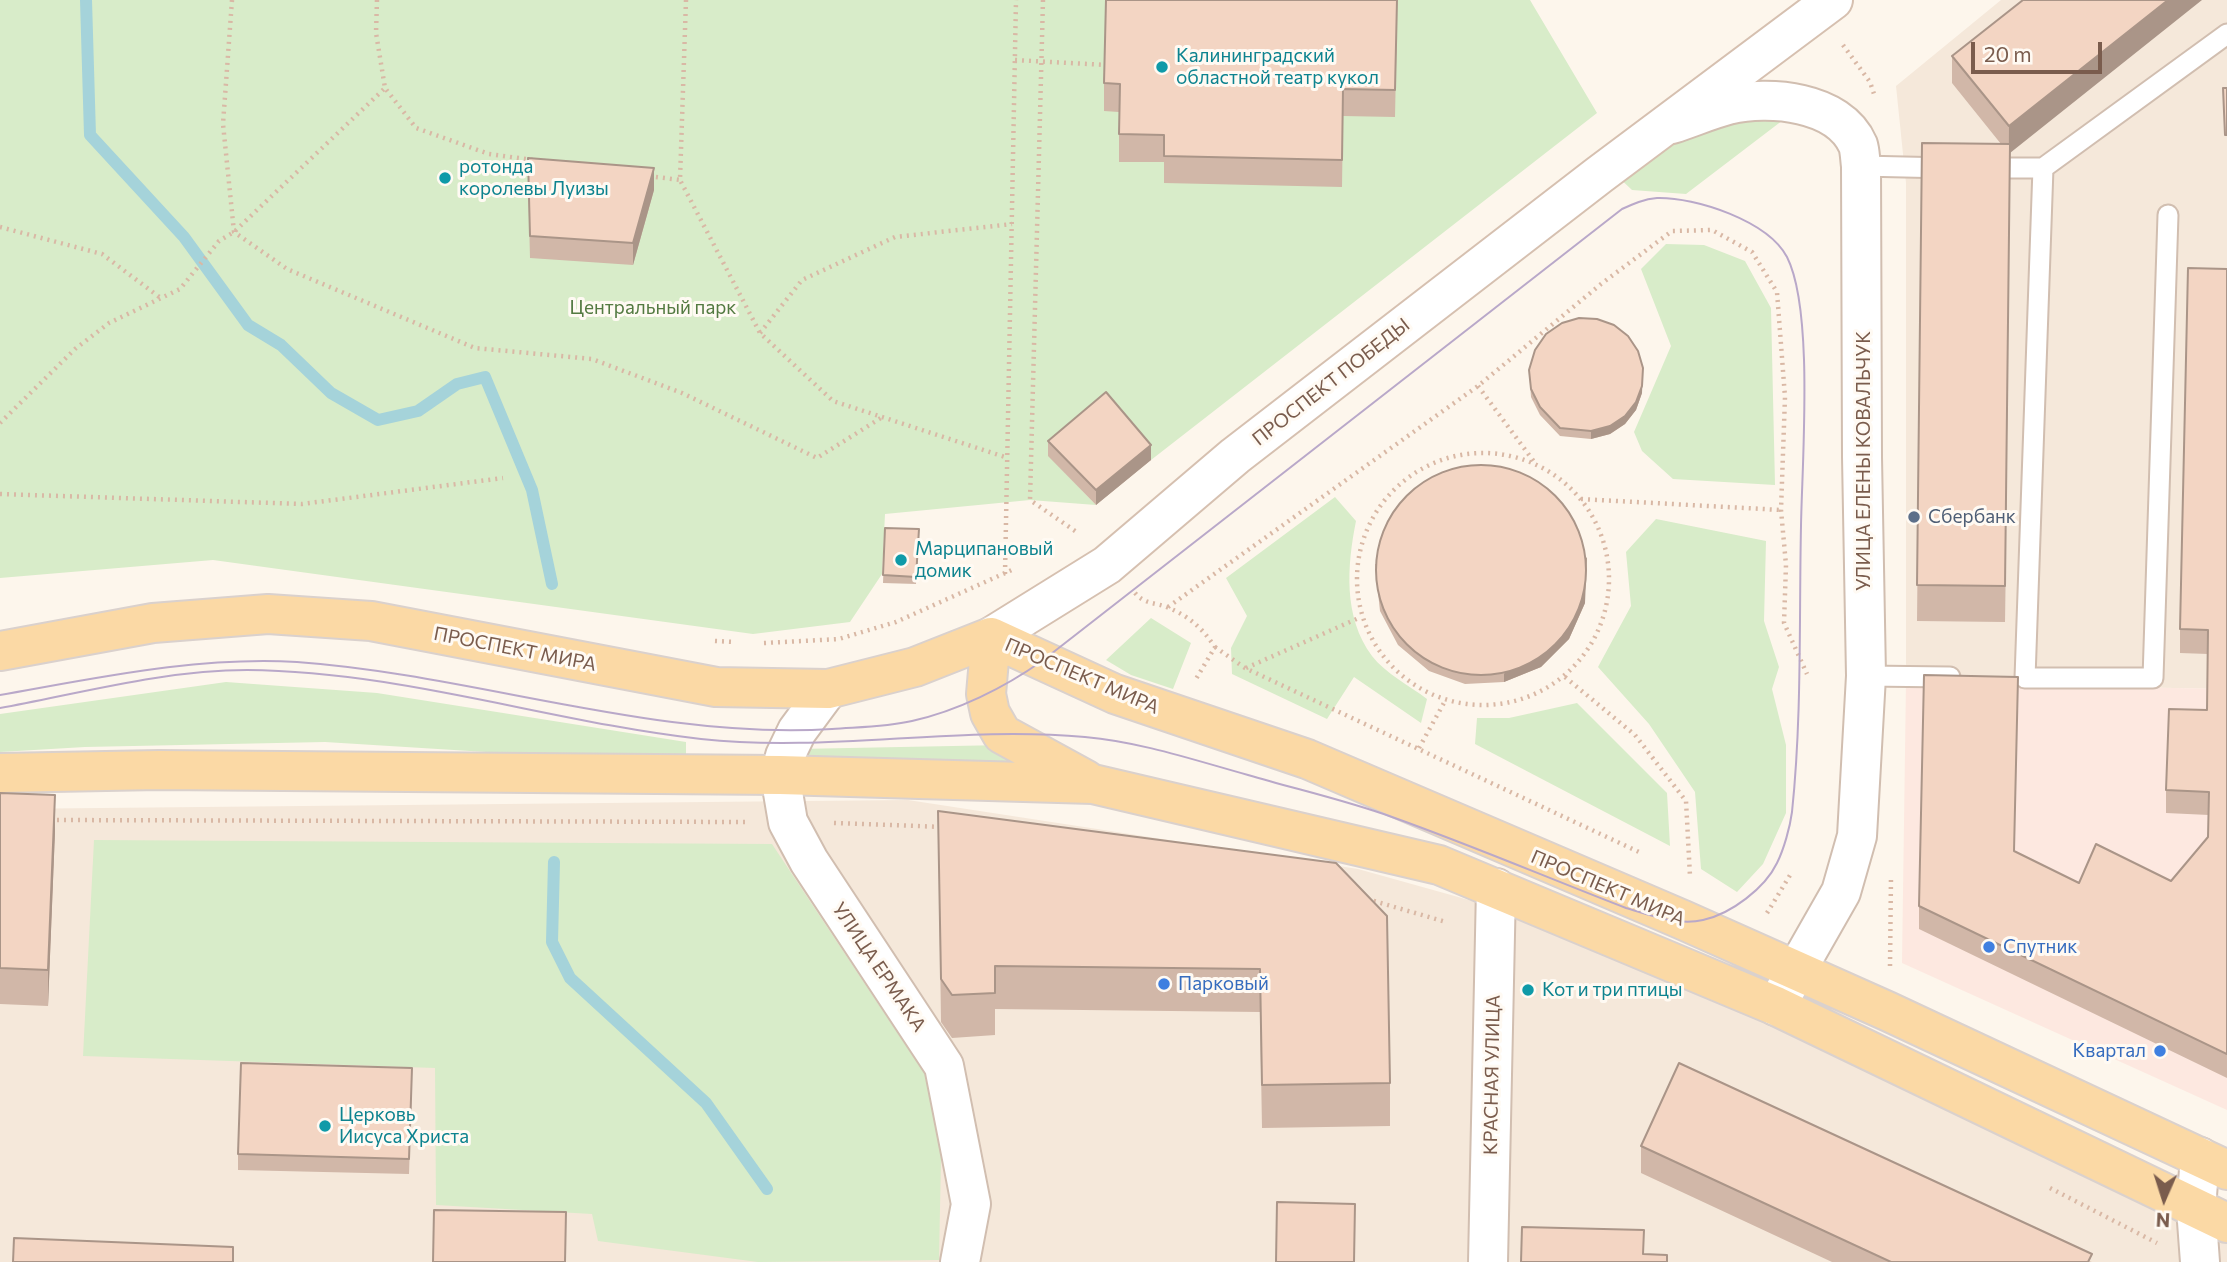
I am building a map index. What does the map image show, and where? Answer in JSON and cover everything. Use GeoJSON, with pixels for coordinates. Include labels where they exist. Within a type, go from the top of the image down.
{"type":"FeatureCollection","features":[{"type":"Feature","properties":{"kind":"main road","name":"ПРОСПЕКТ МИРА"},"geometry":{"type":"LineString","coordinates":[[0,651],[153,623],[268,614],[371,621],[716,687],[828,689],[915,667],[992,637],[1115,694],[1307,759],[1796,970],[2213,1164]]}},
{"type":"Feature","properties":{"kind":"main road"},"geometry":{"type":"LineString","coordinates":[[992,637],[986,694],[990,713],[1002,734],[1093,784]]}},
{"type":"Feature","properties":{"kind":"main road"},"geometry":{"type":"LineString","coordinates":[[0,773],[159,770],[780,775],[1093,784],[1439,865],[1776,1006],[2211,1215]]}},
{"type":"Feature","properties":{"kind":"street","name":"ПРОСПЕКТ ПОБЕДЫ"},"geometry":{"type":"LineString","coordinates":[[992,637],[1107,565],[1235,456],[1599,175],[1670,125],[1833,0]]}},
{"type":"Feature","properties":{"kind":"street","name":"УЛИЦА ЕЛЕНЫ КОВАЛЬЧУК"},"geometry":{"type":"LineString","coordinates":[[1670,125],[1729,104],[1760,101],[1806,107],[1830,115],[1844,126],[1858,145],[1861,166],[1866,676],[1857,836],[1841,892],[1796,970]]}},
{"type":"Feature","properties":{"kind":"street"},"geometry":{"type":"LineString","coordinates":[[780,775],[797,731],[828,689]]}},
{"type":"Feature","properties":{"kind":"street","name":"УЛИЦА ЕРМАКА"},"geometry":{"type":"LineString","coordinates":[[780,775],[788,822],[809,862],[944,1066],[971,1204],[960,1262]]}},
{"type":"Feature","properties":{"kind":"street","name":"КРАСНАЯ УЛИЦА"},"geometry":{"type":"LineString","coordinates":[[1488,1262],[1496,888]]}},
{"type":"Feature","properties":{"kind":"street"},"geometry":{"type":"LineString","coordinates":[[1776,1006],[1796,970]]}},
{"type":"Feature","properties":{"kind":"street"},"geometry":{"type":"LineString","coordinates":[[2200,1262],[2211,1215],[2213,1164]]}},
{"type":"Feature","properties":{"kind":"lane"},"geometry":{"type":"LineString","coordinates":[[1861,166],[2043,168],[2227,34]]}},
{"type":"Feature","properties":{"kind":"lane"},"geometry":{"type":"LineString","coordinates":[[2043,168],[2018,678],[2154,678],[2168,215]]}},
{"type":"Feature","properties":{"kind":"lane"},"geometry":{"type":"LineString","coordinates":[[1866,676],[1972,677]]}},
{"type":"Feature","properties":{"kind":"path"},"geometry":{"type":"LineString","coordinates":[[232,0],[223,124],[234,232],[287,269],[475,348],[592,359],[682,393],[817,458],[884,416]]}},
{"type":"Feature","properties":{"kind":"path"},"geometry":{"type":"LineString","coordinates":[[377,0],[376,33],[384,88],[416,128],[489,154],[543,162]]}},
{"type":"Feature","properties":{"kind":"path"},"geometry":{"type":"LineString","coordinates":[[686,0],[680,180],[760,333],[834,401],[1008,458]]}},
{"type":"Feature","properties":{"kind":"path"},"geometry":{"type":"LineString","coordinates":[[1005,575],[1016,0]]}},
{"type":"Feature","properties":{"kind":"path"},"geometry":{"type":"LineString","coordinates":[[1030,500],[1043,0]]}},
{"type":"Feature","properties":{"kind":"path"},"geometry":{"type":"LineString","coordinates":[[1015,60],[1106,65]]}},
{"type":"Feature","properties":{"kind":"path"},"geometry":{"type":"LineString","coordinates":[[0,423],[75,349],[109,323],[180,289],[219,241],[234,232],[384,88]]}},
{"type":"Feature","properties":{"kind":"path"},"geometry":{"type":"LineString","coordinates":[[639,175],[680,180]]}},
{"type":"Feature","properties":{"kind":"path"},"geometry":{"type":"LineString","coordinates":[[760,333],[802,280],[895,237],[1012,224]]}},
{"type":"Feature","properties":{"kind":"path"},"geometry":{"type":"LineString","coordinates":[[0,227],[102,254],[162,299]]}},
{"type":"Feature","properties":{"kind":"path"},"geometry":{"type":"LineString","coordinates":[[1168,607],[1478,386],[1601,284],[1672,231],[1712,230],[1752,252],[1777,292],[1785,397],[1781,510],[1786,565],[1784,622],[1807,674]]}},
{"type":"Feature","properties":{"kind":"path"},"geometry":{"type":"LineString","coordinates":[[1478,386],[1536,463],[1560,479],[1581,499],[1601,532],[1610,570],[1606,610],[1591,647],[1565,677],[1528,698],[1487,706],[1446,701],[1409,682],[1380,654],[1362,617],[1356,576],[1364,535],[1384,499],[1415,472],[1454,456],[1496,453],[1536,463]]}},
{"type":"Feature","properties":{"kind":"path"},"geometry":{"type":"LineString","coordinates":[[0,494],[302,504],[503,478]]}},
{"type":"Feature","properties":{"kind":"path"},"geometry":{"type":"LineString","coordinates":[[1581,499],[1781,510]]}},
{"type":"Feature","properties":{"kind":"path"},"geometry":{"type":"LineString","coordinates":[[1069,540],[1080,535]]}},
{"type":"Feature","properties":{"kind":"path"},"geometry":{"type":"LineString","coordinates":[[752,643],[839,639],[895,622],[1005,575],[1026,563]]}},
{"type":"Feature","properties":{"kind":"path"},"geometry":{"type":"LineString","coordinates":[[1245,668],[1362,617]]}},
{"type":"Feature","properties":{"kind":"path"},"geometry":{"type":"LineString","coordinates":[[713,641],[739,643]]}},
{"type":"Feature","properties":{"kind":"path"},"geometry":{"type":"LineString","coordinates":[[1215,646],[1245,668],[1641,853]]}},
{"type":"Feature","properties":{"kind":"path"},"geometry":{"type":"LineString","coordinates":[[1565,677],[1635,735],[1685,801],[1690,876],[1678,871]]}},
{"type":"Feature","properties":{"kind":"path"},"geometry":{"type":"LineString","coordinates":[[1419,748],[1446,701]]}},
{"type":"Feature","properties":{"kind":"path"},"geometry":{"type":"LineString","coordinates":[[40,820],[788,822],[928,825],[955,829]]}},
{"type":"Feature","properties":{"kind":"path"},"geometry":{"type":"LineString","coordinates":[[1764,918],[1792,872]]}},
{"type":"Feature","properties":{"kind":"path"},"geometry":{"type":"LineString","coordinates":[[1358,897],[1447,922]]}},
{"type":"Feature","properties":{"kind":"shaded area"},"geometry":{"type":"Polygon","coordinates":[[[2001,0],[2227,0],[2227,689],[1906,683],[1906,183],[1896,86],[2001,0]]]}},
{"type":"Feature","properties":{"kind":"shaded area"},"geometry":{"type":"Polygon","coordinates":[[[1906,683],[2227,689],[2227,1110],[1902,963],[1906,683]]]}},
{"type":"Feature","properties":{"kind":"shaded area"},"geometry":{"type":"Polygon","coordinates":[[[908,800],[1358,869],[1562,926],[2227,1242],[2227,1262],[0,1262],[0,809],[908,800]]]}},
{"type":"Feature","properties":{"kind":"green space","name":"Центральный парк"},"geometry":{"type":"Polygon","coordinates":[[[0,0],[1530,0],[1597,113],[1151,460],[1049,456],[1096,505],[1030,500],[885,514],[882,574],[850,622],[753,634],[213,560],[0,578],[0,0]]]}},
{"type":"Feature","properties":{"kind":"green space"},"geometry":{"type":"Polygon","coordinates":[[[1726,116],[1787,117],[1686,194],[1632,190],[1615,174],[1726,116]]]}},
{"type":"Feature","properties":{"kind":"green space"},"geometry":{"type":"Polygon","coordinates":[[[1666,244],[1704,245],[1745,261],[1771,308],[1775,485],[1673,479],[1642,451],[1634,432],[1671,346],[1641,269],[1666,244]]]}},
{"type":"Feature","properties":{"kind":"green space"},"geometry":{"type":"Polygon","coordinates":[[[1335,497],[1356,521],[1349,573],[1356,625],[1377,662],[1427,699],[1421,723],[1354,677],[1327,719],[1232,674],[1231,648],[1247,616],[1226,578],[1335,497]]]}},
{"type":"Feature","properties":{"kind":"green space"},"geometry":{"type":"Polygon","coordinates":[[[1656,519],[1766,541],[1764,621],[1779,667],[1772,689],[1786,745],[1786,813],[1763,864],[1737,892],[1701,869],[1695,792],[1649,724],[1598,667],[1631,606],[1626,552],[1656,519]]]}},
{"type":"Feature","properties":{"kind":"green space"},"geometry":{"type":"Polygon","coordinates":[[[1151,618],[1191,643],[1173,689],[1131,675],[1106,660],[1151,618]]]}},
{"type":"Feature","properties":{"kind":"green space"},"geometry":{"type":"Polygon","coordinates":[[[226,682],[377,693],[686,742],[686,762],[325,742],[85,747],[0,752],[0,714],[226,682]]]}},
{"type":"Feature","properties":{"kind":"green space"},"geometry":{"type":"Polygon","coordinates":[[[1577,703],[1667,793],[1670,846],[1475,744],[1477,718],[1509,718],[1577,703]]]}},
{"type":"Feature","properties":{"kind":"green space"},"geometry":{"type":"Polygon","coordinates":[[[1005,745],[1021,764],[796,763],[797,749],[1005,745]]]}},
{"type":"Feature","properties":{"kind":"green space"},"geometry":{"type":"Polygon","coordinates":[[[94,840],[772,844],[936,1091],[941,1158],[939,1260],[758,1262],[598,1241],[592,1214],[436,1205],[435,1068],[83,1056],[94,840]]]}},
{"type":"Feature","properties":{"kind":"building"},"geometry":{"type":"Polygon","coordinates":[[[1106,0],[1397,0],[1395,90],[1343,89],[1342,160],[1164,156],[1164,135],[1119,134],[1120,84],[1104,83],[1106,0]]]}},
{"type":"Feature","properties":{"kind":"building"},"geometry":{"type":"Polygon","coordinates":[[[2023,0],[2168,0],[2009,126],[1952,56],[2023,0]]]}},
{"type":"Feature","properties":{"kind":"building"},"geometry":{"type":"Polygon","coordinates":[[[2223,88],[2227,88],[2227,135],[2225,135],[2223,88]]]}},
{"type":"Feature","properties":{"kind":"building"},"geometry":{"type":"Polygon","coordinates":[[[1922,143],[2010,144],[2005,586],[1917,585],[1922,143]]]}},
{"type":"Feature","properties":{"kind":"building"},"geometry":{"type":"Polygon","coordinates":[[[528,158],[654,168],[633,243],[530,236],[528,158]]]}},
{"type":"Feature","properties":{"kind":"building"},"geometry":{"type":"Polygon","coordinates":[[[2188,268],[2227,269],[2227,1054],[1919,906],[1924,675],[2018,677],[2014,851],[2079,883],[2096,844],[2171,881],[2208,837],[2209,792],[2166,790],[2169,709],[2207,710],[2208,630],[2180,629],[2188,268]]]}},
{"type":"Feature","properties":{"kind":"building"},"geometry":{"type":"Polygon","coordinates":[[[1579,318],[1597,319],[1614,325],[1628,336],[1638,351],[1643,368],[1642,386],[1636,402],[1625,416],[1610,426],[1591,431],[1560,428],[1540,407],[1531,389],[1529,370],[1535,350],[1546,334],[1562,323],[1579,318]]]}},
{"type":"Feature","properties":{"kind":"building"},"geometry":{"type":"Polygon","coordinates":[[[1106,392],[1151,445],[1096,490],[1048,441],[1106,392]]]}},
{"type":"Feature","properties":{"kind":"building"},"geometry":{"type":"Polygon","coordinates":[[[1481,465],[1502,467],[1521,473],[1540,482],[1556,495],[1569,511],[1578,530],[1584,549],[1584,591],[1578,610],[1569,629],[1556,645],[1540,658],[1521,667],[1502,673],[1481,675],[1460,673],[1441,667],[1422,658],[1406,645],[1393,629],[1384,610],[1378,591],[1376,570],[1378,549],[1384,530],[1393,511],[1406,495],[1422,482],[1441,473],[1460,467],[1481,465]]]}},
{"type":"Feature","properties":{"kind":"building","name":"Марципановый домик"},"geometry":{"type":"Polygon","coordinates":[[[885,528],[919,529],[916,577],[883,575],[885,528]]]}},
{"type":"Feature","properties":{"kind":"building"},"geometry":{"type":"Polygon","coordinates":[[[0,793],[55,795],[48,970],[0,968],[0,793]]]}},
{"type":"Feature","properties":{"kind":"building","name":"Парковый"},"geometry":{"type":"Polygon","coordinates":[[[938,811],[1336,863],[1387,916],[1390,1083],[1262,1085],[1260,969],[995,966],[995,993],[952,995],[941,979],[938,811]]]}},
{"type":"Feature","properties":{"kind":"building","name":"Церковь Иисуса Христа"},"geometry":{"type":"Polygon","coordinates":[[[241,1063],[412,1068],[409,1159],[238,1154],[241,1063]]]}},
{"type":"Feature","properties":{"kind":"building"},"geometry":{"type":"Polygon","coordinates":[[[1679,1063],[2092,1254],[2088,1262],[1891,1262],[1641,1146],[1679,1063]]]}},
{"type":"Feature","properties":{"kind":"building"},"geometry":{"type":"Polygon","coordinates":[[[1277,1202],[1355,1204],[1354,1262],[1276,1262],[1277,1202]]]}},
{"type":"Feature","properties":{"kind":"building"},"geometry":{"type":"Polygon","coordinates":[[[434,1210],[566,1212],[565,1262],[433,1262],[434,1210]]]}},
{"type":"Feature","properties":{"kind":"building"},"geometry":{"type":"Polygon","coordinates":[[[1522,1227],[1644,1230],[1643,1254],[1667,1255],[1667,1262],[1521,1262],[1522,1227]]]}},
{"type":"Feature","properties":{"kind":"building"},"geometry":{"type":"Polygon","coordinates":[[[14,1238],[233,1247],[233,1262],[13,1262],[14,1238]]]}},
{"type":"Feature","properties":{"kind":"waterway"},"geometry":{"type":"LineString","coordinates":[[86,0],[90,135],[184,237],[248,325],[281,345],[331,393],[378,420],[418,411],[457,384],[485,377],[532,490],[552,584]]}},
{"type":"Feature","properties":{"kind":"waterway"},"geometry":{"type":"LineString","coordinates":[[554,862],[552,942],[570,978],[706,1103],[767,1189]]}},
{"type":"Feature","properties":{"kind":"tram line"},"geometry":{"type":"LineString","coordinates":[[0,695],[185,665],[297,662],[364,669],[630,716],[697,725],[764,730],[832,729],[912,721],[980,697],[1042,661],[1622,209],[1657,198],[1691,202],[1730,214],[1748,222],[1778,244],[1787,257],[1795,281],[1804,349],[1804,427],[1799,705],[1792,812],[1780,857],[1764,882],[1736,906],[1703,920],[1674,921],[1645,914],[1374,811],[1167,752],[1106,739],[1037,734],[797,743],[701,739],[362,679],[247,670],[154,678],[0,708]]}},
{"type":"Feature","properties":{"kind":"place","name":"Калининградский областной театр кукол"},"geometry":{"type":"Point","coordinates":[1162,67]}},
{"type":"Feature","properties":{"kind":"place","name":"ротонда королевы Луизы"},"geometry":{"type":"Point","coordinates":[445,178]}},
{"type":"Feature","properties":{"kind":"place","name":"Сбербанк"},"geometry":{"type":"Point","coordinates":[1914,517]}},
{"type":"Feature","properties":{"kind":"place","name":"Марципановый домик"},"geometry":{"type":"Point","coordinates":[901,560]}},
{"type":"Feature","properties":{"kind":"place","name":"Спутник"},"geometry":{"type":"Point","coordinates":[1989,947]}},
{"type":"Feature","properties":{"kind":"place","name":"Парковый"},"geometry":{"type":"Point","coordinates":[1164,984]}},
{"type":"Feature","properties":{"kind":"place","name":"Кот и три птицы"},"geometry":{"type":"Point","coordinates":[1528,990]}},
{"type":"Feature","properties":{"kind":"place","name":"Квартал"},"geometry":{"type":"Point","coordinates":[2160,1051]}},
{"type":"Feature","properties":{"kind":"place","name":"Церковь Иисуса Христа"},"geometry":{"type":"Point","coordinates":[325,1126]}}]}
